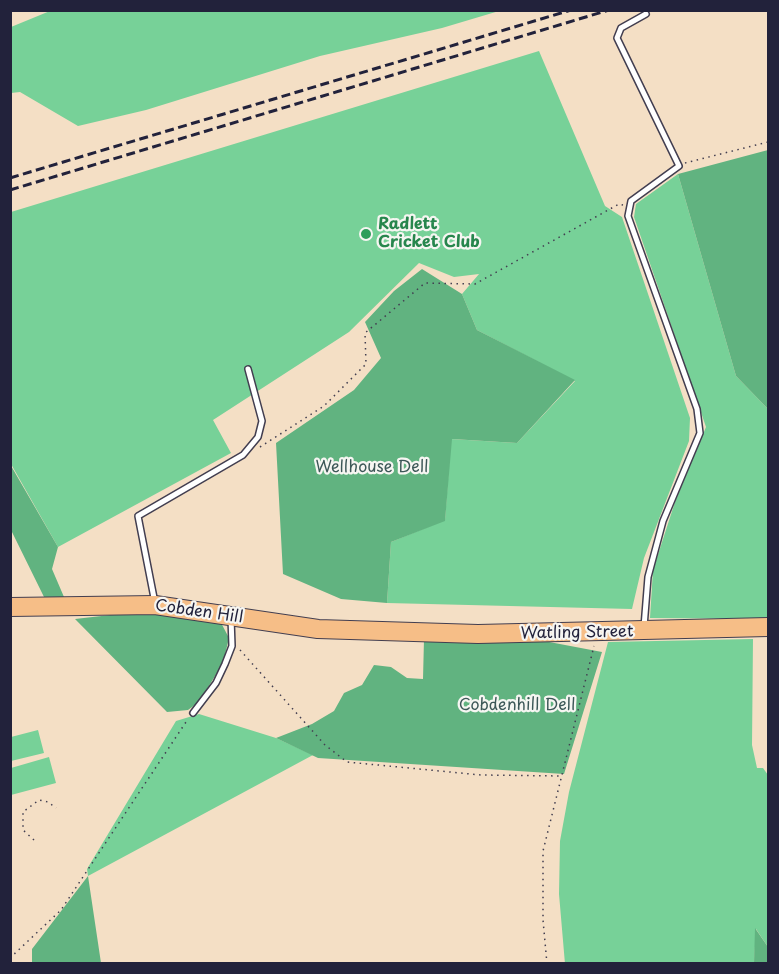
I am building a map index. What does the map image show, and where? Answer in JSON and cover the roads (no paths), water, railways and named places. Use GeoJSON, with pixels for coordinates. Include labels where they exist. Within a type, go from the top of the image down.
{"type":"FeatureCollection","features":[{"type":"Feature","properties":{"kind":"main road","name":"Cobden Hill"},"geometry":{"type":"LineString","coordinates":[[10,607],[155,605],[318,629],[386,629]]}},
{"type":"Feature","properties":{"kind":"main road","name":"Watling Street"},"geometry":{"type":"LineString","coordinates":[[386,629],[478,634],[597,634],[768,627]]}},
{"type":"Feature","properties":{"kind":"lane"},"geometry":{"type":"LineString","coordinates":[[644,632],[648,577],[663,521],[700,433],[697,409],[630,225],[628,206],[635,197],[679,166],[617,38],[621,28],[646,14]]}},
{"type":"Feature","properties":{"kind":"lane"},"geometry":{"type":"LineString","coordinates":[[155,605],[138,516],[243,455],[258,437],[262,422],[248,369]]}},
{"type":"Feature","properties":{"kind":"lane"},"geometry":{"type":"LineString","coordinates":[[193,713],[216,683],[232,646],[231,616]]}},
{"type":"Feature","properties":{"kind":"railway"},"geometry":{"type":"LineString","coordinates":[[10,178],[571,10]]}},
{"type":"Feature","properties":{"kind":"railway"},"geometry":{"type":"LineString","coordinates":[[10,190],[609,10]]}},
{"type":"Feature","properties":{"kind":"place","name":"Radlett Cricket Club"},"geometry":{"type":"Point","coordinates":[366,234]}},
{"type":"Feature","properties":{"kind":"park label","name":"Wellhouse Dell"},"geometry":{"type":"Point","coordinates":[372,468]}},
{"type":"Feature","properties":{"kind":"park label","name":"Cobdenhill Dell"},"geometry":{"type":"Point","coordinates":[517,706]}}]}
